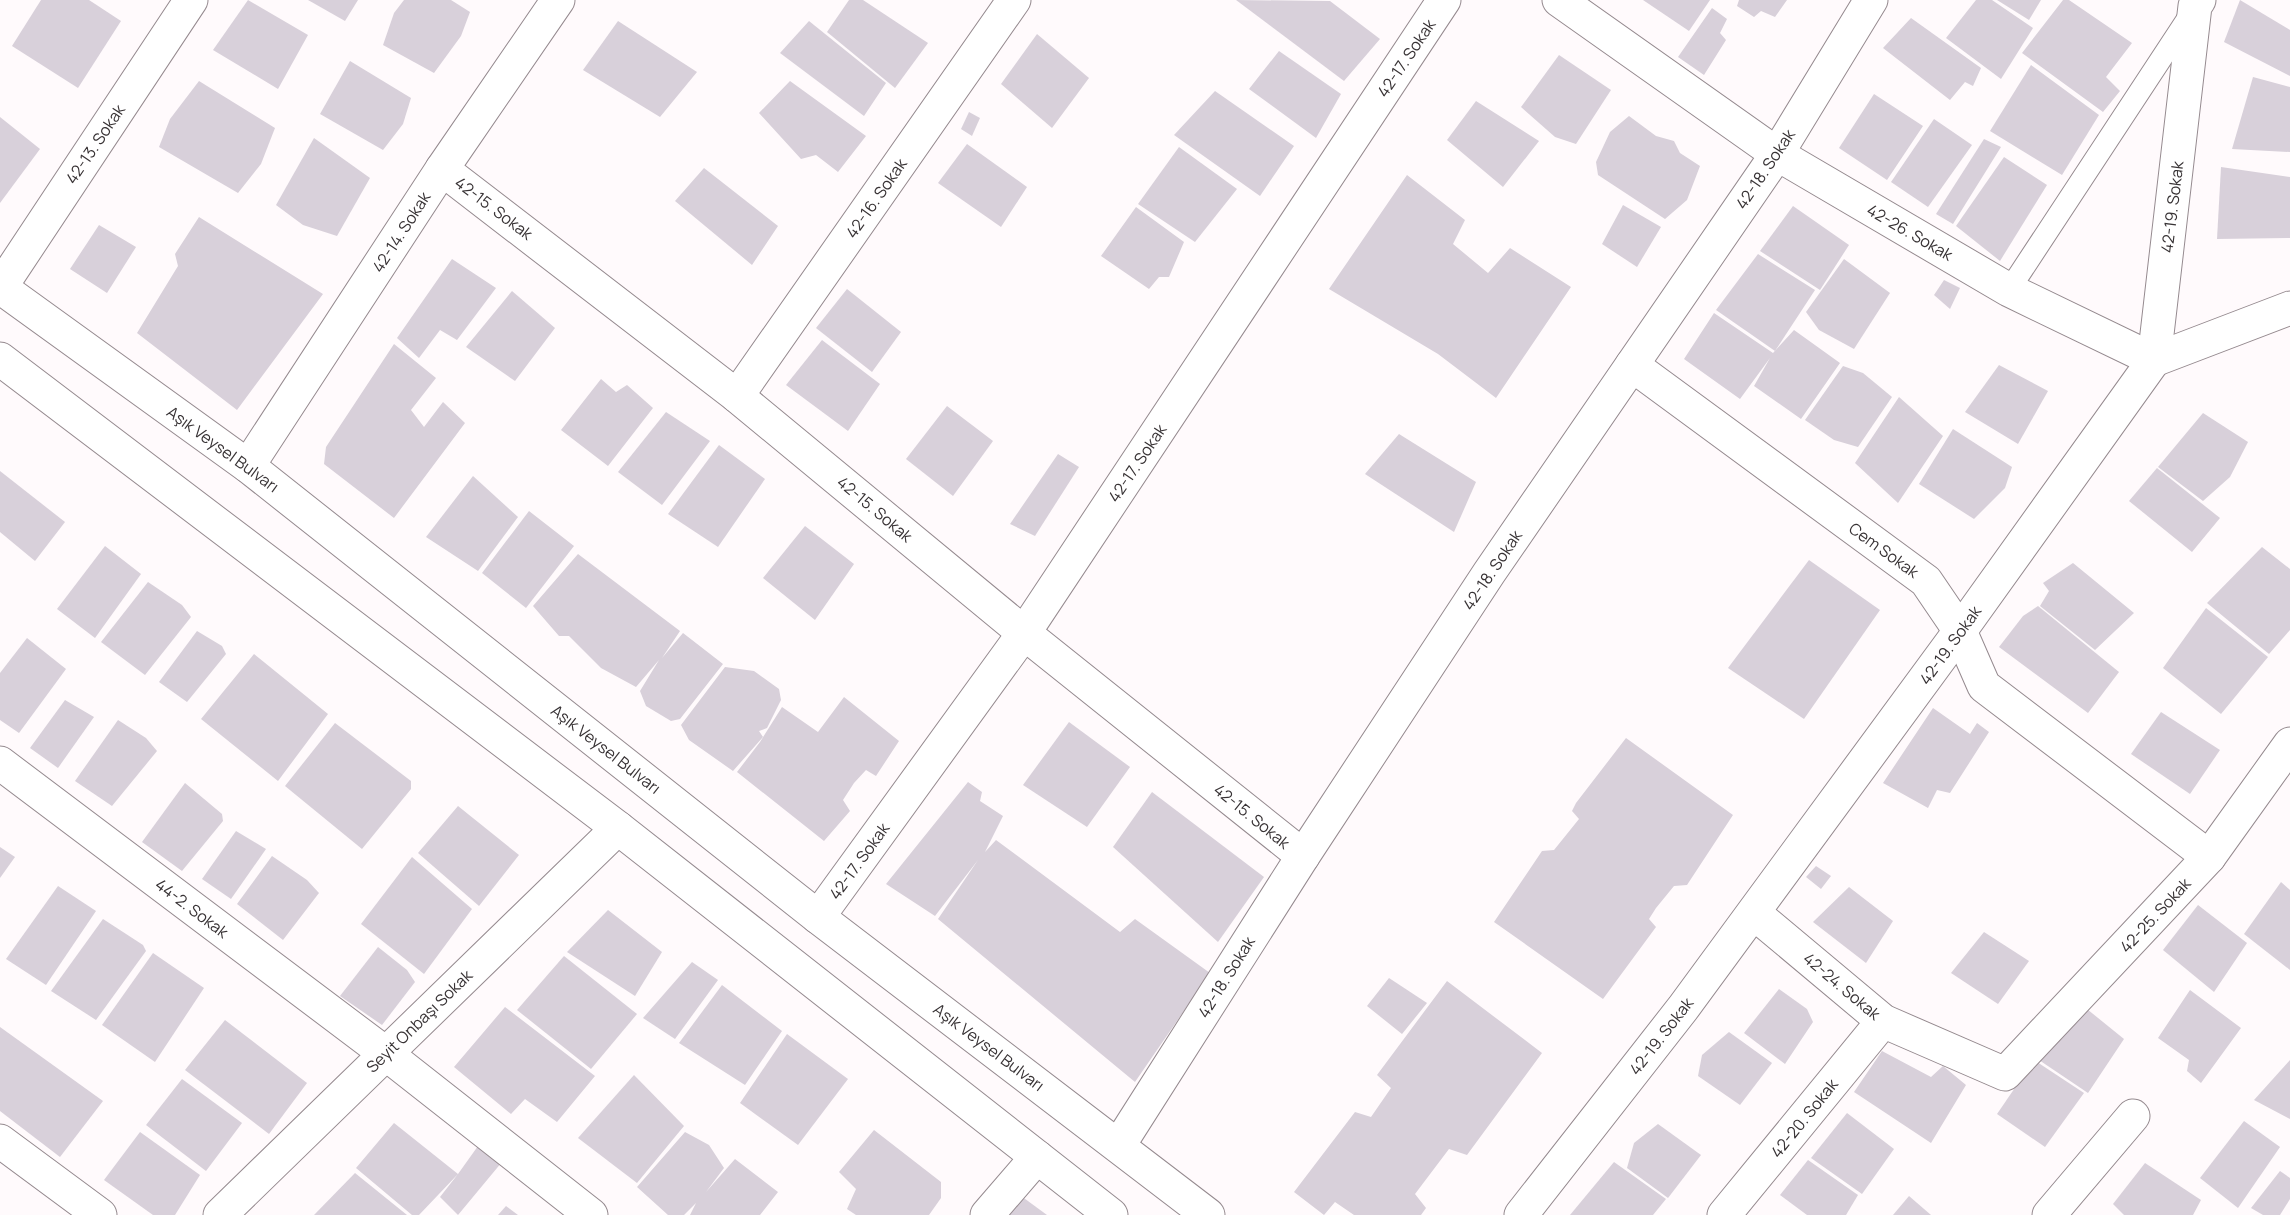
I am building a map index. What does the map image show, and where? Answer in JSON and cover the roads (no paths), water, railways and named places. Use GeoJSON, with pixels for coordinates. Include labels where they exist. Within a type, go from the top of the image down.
{"type":"FeatureCollection","features":[{"type":"Feature","properties":{"kind":"street","name":"42-13. Sokak"},"geometry":{"type":"LineString","coordinates":[[0,287],[191,0]]}},
{"type":"Feature","properties":{"kind":"street","name":"42-14. Sokak"},"geometry":{"type":"LineString","coordinates":[[248,466],[442,169],[558,0]]}},
{"type":"Feature","properties":{"kind":"street","name":"42-16. Sokak"},"geometry":{"type":"LineString","coordinates":[[737,396],[1014,0]]}},
{"type":"Feature","properties":{"kind":"street","name":"42-17. Sokak"},"geometry":{"type":"LineString","coordinates":[[818,917],[1024,633],[1444,0]]}},
{"type":"Feature","properties":{"kind":"street","name":"42-26. Sokak"},"geometry":{"type":"LineString","coordinates":[[1559,0],[1777,154],[2009,290],[2154,360]]}},
{"type":"Feature","properties":{"kind":"street","name":"42-18. Sokak"},"geometry":{"type":"LineString","coordinates":[[1119,1145],[1303,856],[1489,573],[1777,154],[1871,0]]}},
{"type":"Feature","properties":{"kind":"street","name":"42-19. Sokak"},"geometry":{"type":"LineString","coordinates":[[1521,1215],[1683,1008],[1754,913],[2154,360],[2197,3]]}},
{"type":"Feature","properties":{"kind":"street","name":"42-15. Sokak"},"geometry":{"type":"LineString","coordinates":[[442,169],[737,396],[1024,633],[1303,856]]}},
{"type":"Feature","properties":{"kind":"street","name":"Aşık Veysel Bulvarı"},"geometry":{"type":"LineString","coordinates":[[0,287],[248,466],[818,917],[1208,1215]]}},
{"type":"Feature","properties":{"kind":"street"},"geometry":{"type":"LineString","coordinates":[[2154,360],[2290,308]]}},
{"type":"Feature","properties":{"kind":"street"},"geometry":{"type":"LineString","coordinates":[[0,358],[618,828],[1110,1215]]}},
{"type":"Feature","properties":{"kind":"street","name":"Cem Sokak"},"geometry":{"type":"LineString","coordinates":[[1632,365],[1926,581],[1960,631],[1984,686],[2210,857]]}},
{"type":"Feature","properties":{"kind":"street","name":"42-25. Sokak"},"geometry":{"type":"LineString","coordinates":[[2005,1074],[2210,857],[2290,744]]}},
{"type":"Feature","properties":{"kind":"street","name":"44-2. Sokak"},"geometry":{"type":"LineString","coordinates":[[0,763],[385,1053],[591,1215]]}},
{"type":"Feature","properties":{"kind":"street","name":"Seyit Onbaşı Sokak"},"geometry":{"type":"LineString","coordinates":[[220,1215],[618,828]]}},
{"type":"Feature","properties":{"kind":"street","name":"42-24. Sokak"},"geometry":{"type":"LineString","coordinates":[[1754,913],[1883,1021],[2005,1074]]}},
{"type":"Feature","properties":{"kind":"street","name":"42-20. Sokak"},"geometry":{"type":"LineString","coordinates":[[1724,1215],[1883,1021]]}},
{"type":"Feature","properties":{"kind":"street"},"geometry":{"type":"LineString","coordinates":[[2051,1214],[2133,1116]]}},
{"type":"Feature","properties":{"kind":"street"},"geometry":{"type":"LineString","coordinates":[[0,1141],[100,1215]]}},
{"type":"Feature","properties":{"kind":"street"},"geometry":{"type":"LineString","coordinates":[[987,1215],[1037,1157]]}},
{"type":"Feature","properties":{"kind":"lane"},"geometry":{"type":"LineString","coordinates":[[2009,290],[2197,3]]}}]}
